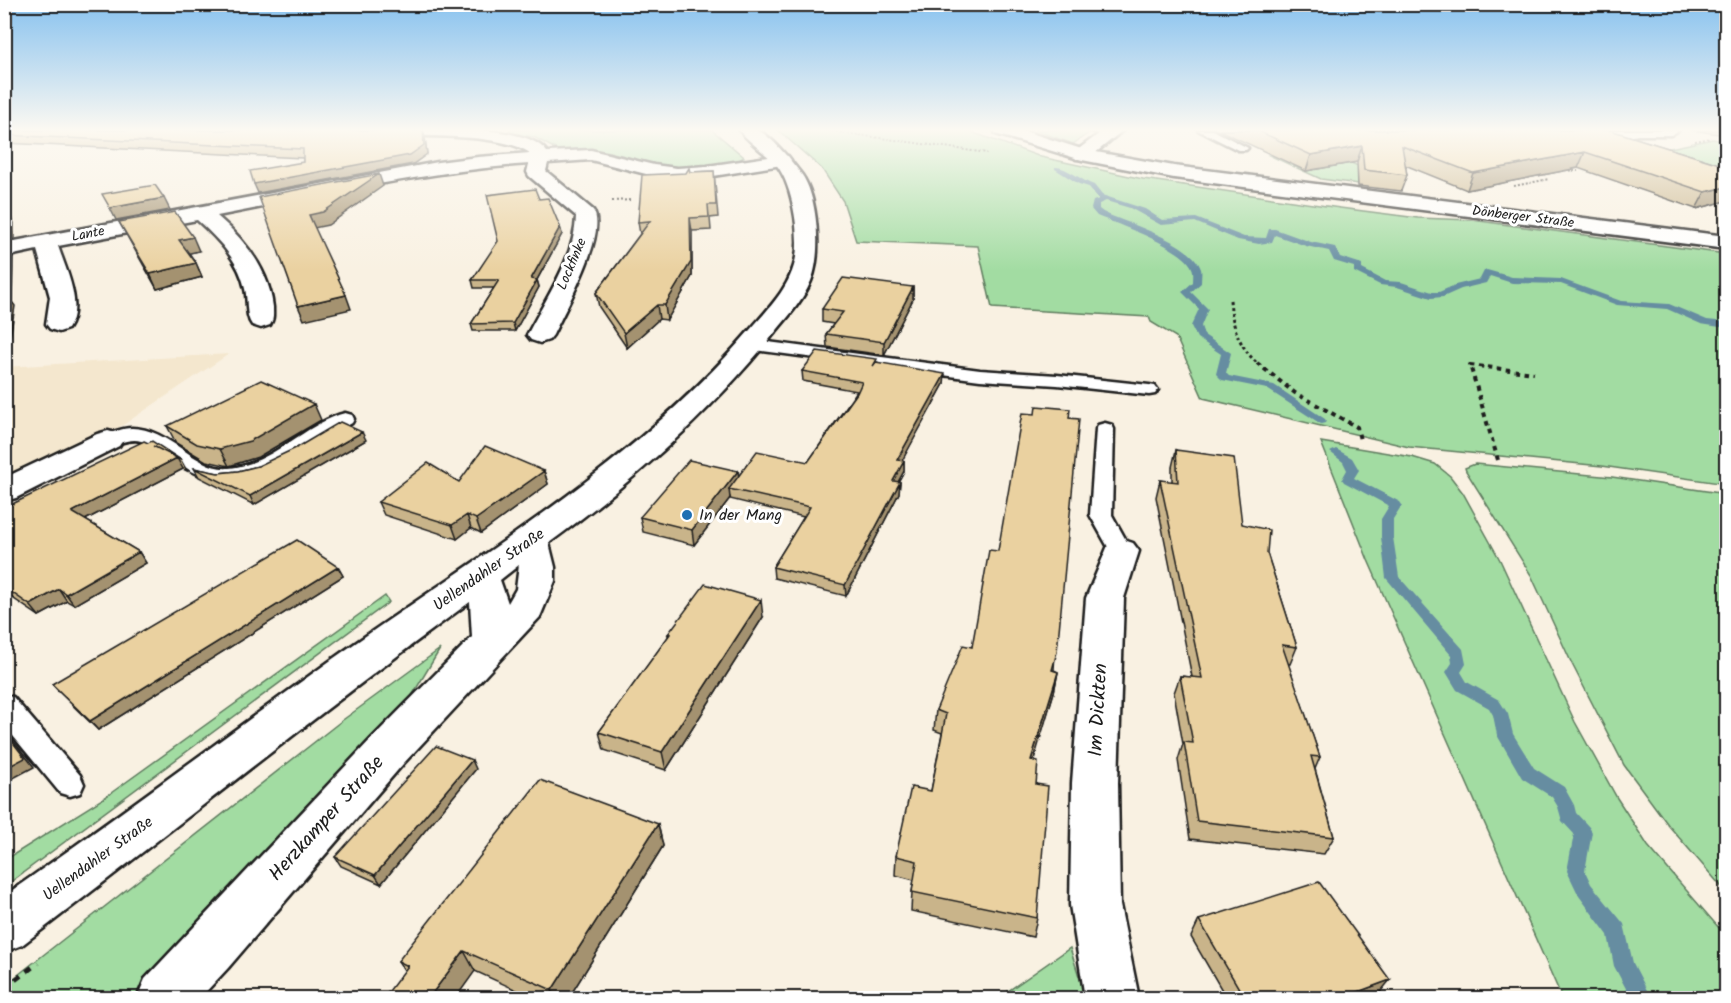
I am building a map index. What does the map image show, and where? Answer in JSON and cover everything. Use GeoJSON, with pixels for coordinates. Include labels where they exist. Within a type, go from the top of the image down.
{"type":"FeatureCollection","features":[{"type":"Feature","properties":{"kind":"street","name":"Lante"},"geometry":{"type":"LineString","coordinates":[[4,250],[391,177]]}},
{"type":"Feature","properties":{"kind":"street","name":"Lockfinke"},"geometry":{"type":"LineString","coordinates":[[540,335],[583,243],[587,224],[586,214],[578,205],[542,177]]}},
{"type":"Feature","properties":{"kind":"street","name":"Uellendahler Straße"},"geometry":{"type":"LineString","coordinates":[[4,927],[156,816],[349,669],[531,540],[624,469],[678,421],[727,374],[753,345],[787,302],[800,280],[807,256],[803,201],[794,177]]}},
{"type":"Feature","properties":{"kind":"street","name":"Dönberger Straße"},"geometry":{"type":"LineString","coordinates":[[1209,177],[1726,243]]}},
{"type":"Feature","properties":{"kind":"street"},"geometry":{"type":"LineString","coordinates":[[201,212],[229,237],[244,255],[256,283],[261,304],[261,320]]}},
{"type":"Feature","properties":{"kind":"street","name":"Lante"},"geometry":{"type":"LineString","coordinates":[[46,242],[62,297],[59,324]]}},
{"type":"Feature","properties":{"kind":"street"},"geometry":{"type":"LineString","coordinates":[[4,491],[108,440]]}},
{"type":"Feature","properties":{"kind":"street","name":"Herzkamper Straße"},"geometry":{"type":"LineString","coordinates":[[164,999],[234,925],[409,727],[491,641],[527,607],[537,585],[537,561],[531,540]]}},
{"type":"Feature","properties":{"kind":"street","name":"Im Dickten"},"geometry":{"type":"LineString","coordinates":[[1112,999],[1095,905],[1095,783],[1105,598],[1122,551]]}},
{"type":"Feature","properties":{"kind":"street"},"geometry":{"type":"LineString","coordinates":[[481,577],[491,603],[491,641]]}},
{"type":"Feature","properties":{"kind":"lane"},"geometry":{"type":"LineString","coordinates":[[753,345],[980,375],[1057,380],[1149,390]]}},
{"type":"Feature","properties":{"kind":"lane"},"geometry":{"type":"LineString","coordinates":[[108,440],[133,434],[148,437],[206,471],[227,475],[265,462],[345,419]]}},
{"type":"Feature","properties":{"kind":"lane","name":"Im Dickten"},"geometry":{"type":"LineString","coordinates":[[1105,429],[1101,515],[1122,551]]}},
{"type":"Feature","properties":{"kind":"lane"},"geometry":{"type":"LineString","coordinates":[[4,705],[70,784]]}},
{"type":"Feature","properties":{"kind":"path"},"geometry":{"type":"LineString","coordinates":[[1230,300],[1235,333],[1241,347],[1249,356],[1281,383],[1357,427],[1360,440]]}},
{"type":"Feature","properties":{"kind":"path"},"geometry":{"type":"LineString","coordinates":[[1498,460],[1470,365],[1534,373]]}},
{"type":"Feature","properties":{"kind":"shaded area"},"geometry":{"type":"Polygon","coordinates":[[[229,354],[111,433],[5,485],[5,367],[229,354]]]}},
{"type":"Feature","properties":{"kind":"green space"},"geometry":{"type":"Polygon","coordinates":[[[827,177],[1133,177],[1340,208],[1418,218],[1472,220],[1726,254],[1726,484],[1602,466],[1409,447],[1203,398],[1176,337],[1151,322],[1149,317],[992,308],[978,246],[856,241],[843,201],[827,177]]]}},
{"type":"Feature","properties":{"kind":"green space"},"geometry":{"type":"Polygon","coordinates":[[[1316,177],[1379,177],[1397,189],[1316,177]]]}},
{"type":"Feature","properties":{"kind":"green space"},"geometry":{"type":"Polygon","coordinates":[[[1321,442],[1412,457],[1435,464],[1450,476],[1463,493],[1500,560],[1575,722],[1617,798],[1648,846],[1726,936],[1726,998],[1562,998],[1368,560],[1321,442]]]}},
{"type":"Feature","properties":{"kind":"green space"},"geometry":{"type":"Polygon","coordinates":[[[1475,464],[1612,477],[1726,494],[1726,892],[1669,826],[1624,765],[1572,664],[1531,575],[1466,471],[1465,468],[1475,464]]]}},
{"type":"Feature","properties":{"kind":"green space"},"geometry":{"type":"Polygon","coordinates":[[[385,596],[389,602],[5,886],[5,860],[104,798],[385,596]]]}},
{"type":"Feature","properties":{"kind":"green space"},"geometry":{"type":"Polygon","coordinates":[[[440,649],[410,699],[140,998],[5,998],[5,985],[340,722],[440,649]]]}},
{"type":"Feature","properties":{"kind":"green space"},"geometry":{"type":"Polygon","coordinates":[[[1070,948],[1086,998],[998,998],[1070,948]]]}},
{"type":"Feature","properties":{"kind":"building"},"geometry":{"type":"Polygon","coordinates":[[[252,177],[293,177],[254,184],[252,177]]]}},
{"type":"Feature","properties":{"kind":"building"},"geometry":{"type":"Polygon","coordinates":[[[364,177],[375,177],[323,212],[309,215],[346,295],[298,306],[259,197],[364,177]]]}},
{"type":"Feature","properties":{"kind":"building"},"geometry":{"type":"Polygon","coordinates":[[[642,177],[714,177],[716,205],[708,205],[709,217],[690,218],[691,262],[665,305],[657,305],[624,333],[596,293],[650,221],[638,222],[642,177]]]}},
{"type":"Feature","properties":{"kind":"building"},"geometry":{"type":"Polygon","coordinates":[[[1659,177],[1726,177],[1726,187],[1705,192],[1659,177]]]}},
{"type":"Feature","properties":{"kind":"building"},"geometry":{"type":"Polygon","coordinates":[[[155,185],[164,198],[110,208],[102,194],[155,185]]]}},
{"type":"Feature","properties":{"kind":"building"},"geometry":{"type":"Polygon","coordinates":[[[535,189],[539,199],[548,198],[560,227],[531,279],[537,280],[513,323],[471,324],[499,280],[472,280],[498,241],[487,195],[535,189]]]}},
{"type":"Feature","properties":{"kind":"building"},"geometry":{"type":"Polygon","coordinates":[[[7,211],[7,227],[4,228],[4,212],[7,211]]]}},
{"type":"Feature","properties":{"kind":"building"},"geometry":{"type":"Polygon","coordinates":[[[175,212],[193,237],[179,240],[196,263],[150,274],[119,222],[175,212]]]}},
{"type":"Feature","properties":{"kind":"building"},"geometry":{"type":"Polygon","coordinates":[[[4,246],[6,246],[4,284],[4,246]]]}},
{"type":"Feature","properties":{"kind":"building"},"geometry":{"type":"Polygon","coordinates":[[[843,278],[913,287],[884,342],[826,334],[843,312],[822,309],[843,278]]]}},
{"type":"Feature","properties":{"kind":"building"},"geometry":{"type":"Polygon","coordinates":[[[817,351],[877,359],[873,366],[876,362],[945,374],[897,460],[904,461],[893,481],[900,482],[845,585],[773,567],[810,507],[729,489],[757,451],[808,462],[857,393],[862,382],[802,371],[817,351]]]}},
{"type":"Feature","properties":{"kind":"building"},"geometry":{"type":"Polygon","coordinates":[[[261,380],[314,404],[250,441],[220,449],[197,444],[167,426],[261,380]]]}},
{"type":"Feature","properties":{"kind":"building"},"geometry":{"type":"Polygon","coordinates":[[[1036,406],[1070,409],[1069,418],[1079,419],[1057,652],[1052,670],[1058,672],[1031,760],[1038,762],[1036,784],[1048,786],[1037,918],[912,892],[917,861],[896,856],[911,787],[931,791],[946,714],[936,710],[963,645],[972,647],[989,550],[998,551],[1022,413],[1035,414],[1036,406]]]}},
{"type":"Feature","properties":{"kind":"building"},"geometry":{"type":"Polygon","coordinates":[[[340,422],[362,432],[250,496],[194,468],[218,473],[258,466],[298,447],[340,422]]]}},
{"type":"Feature","properties":{"kind":"building"},"geometry":{"type":"Polygon","coordinates":[[[144,441],[148,443],[152,441],[181,460],[177,458],[72,512],[139,552],[66,594],[59,589],[30,605],[4,587],[4,508],[144,441]]]}},
{"type":"Feature","properties":{"kind":"building"},"geometry":{"type":"Polygon","coordinates":[[[485,446],[544,471],[476,519],[467,515],[452,525],[378,502],[428,463],[459,482],[485,446]]]}},
{"type":"Feature","properties":{"kind":"building"},"geometry":{"type":"Polygon","coordinates":[[[1176,450],[1234,458],[1242,524],[1269,530],[1267,553],[1297,647],[1282,645],[1320,757],[1311,756],[1334,837],[1197,821],[1184,742],[1193,743],[1180,676],[1202,678],[1160,480],[1178,482],[1176,450]]]}},
{"type":"Feature","properties":{"kind":"building"},"geometry":{"type":"Polygon","coordinates":[[[689,460],[738,471],[692,530],[640,517],[689,460]]]}},
{"type":"Feature","properties":{"kind":"building"},"geometry":{"type":"Polygon","coordinates":[[[297,540],[338,567],[90,721],[52,684],[297,540]]]}},
{"type":"Feature","properties":{"kind":"building"},"geometry":{"type":"Polygon","coordinates":[[[705,584],[761,600],[662,752],[599,732],[670,634],[668,634],[705,584]]]}},
{"type":"Feature","properties":{"kind":"building"},"geometry":{"type":"Polygon","coordinates":[[[4,731],[25,758],[4,769],[4,731]]]}},
{"type":"Feature","properties":{"kind":"building"},"geometry":{"type":"Polygon","coordinates":[[[436,746],[472,760],[375,875],[335,857],[436,746]]]}},
{"type":"Feature","properties":{"kind":"building"},"geometry":{"type":"Polygon","coordinates":[[[540,780],[658,824],[552,990],[464,951],[428,999],[383,999],[408,966],[398,961],[540,780]]]}},
{"type":"Feature","properties":{"kind":"building"},"geometry":{"type":"Polygon","coordinates":[[[1319,882],[1390,980],[1339,999],[1245,999],[1199,920],[1319,882]]]}},
{"type":"Feature","properties":{"kind":"waterway"},"geometry":{"type":"LineString","coordinates":[[1071,177],[1092,186],[1099,197],[1106,199]]}},
{"type":"Feature","properties":{"kind":"waterway"},"geometry":{"type":"LineString","coordinates":[[1106,199],[1142,210],[1161,222],[1196,220],[1250,241],[1269,240],[1272,231],[1309,244],[1332,249],[1337,259],[1359,266],[1357,270],[1383,283],[1398,284],[1431,295],[1440,295],[1458,287],[1483,281],[1487,273],[1512,280],[1561,282],[1620,303],[1669,307],[1704,322],[1726,325]]}},
{"type":"Feature","properties":{"kind":"waterway"},"geometry":{"type":"LineString","coordinates":[[1106,199],[1096,203],[1095,209],[1100,214],[1170,244],[1192,260],[1197,269],[1197,283],[1186,292],[1204,309],[1196,326],[1200,336],[1226,353],[1221,374],[1226,378],[1270,387],[1321,421]]}},
{"type":"Feature","properties":{"kind":"waterway"},"geometry":{"type":"LineString","coordinates":[[1336,452],[1348,460],[1353,470],[1348,479],[1396,505],[1387,519],[1387,537],[1393,578],[1458,653],[1459,664],[1453,672],[1462,686],[1494,704],[1500,714],[1505,735],[1528,773],[1558,792],[1566,805],[1568,816],[1583,832],[1576,871],[1585,890],[1617,931],[1624,966],[1641,998]]}},
{"type":"Feature","properties":{"kind":"place","name":"In der Mang"},"geometry":{"type":"Point","coordinates":[687,515]}}]}
